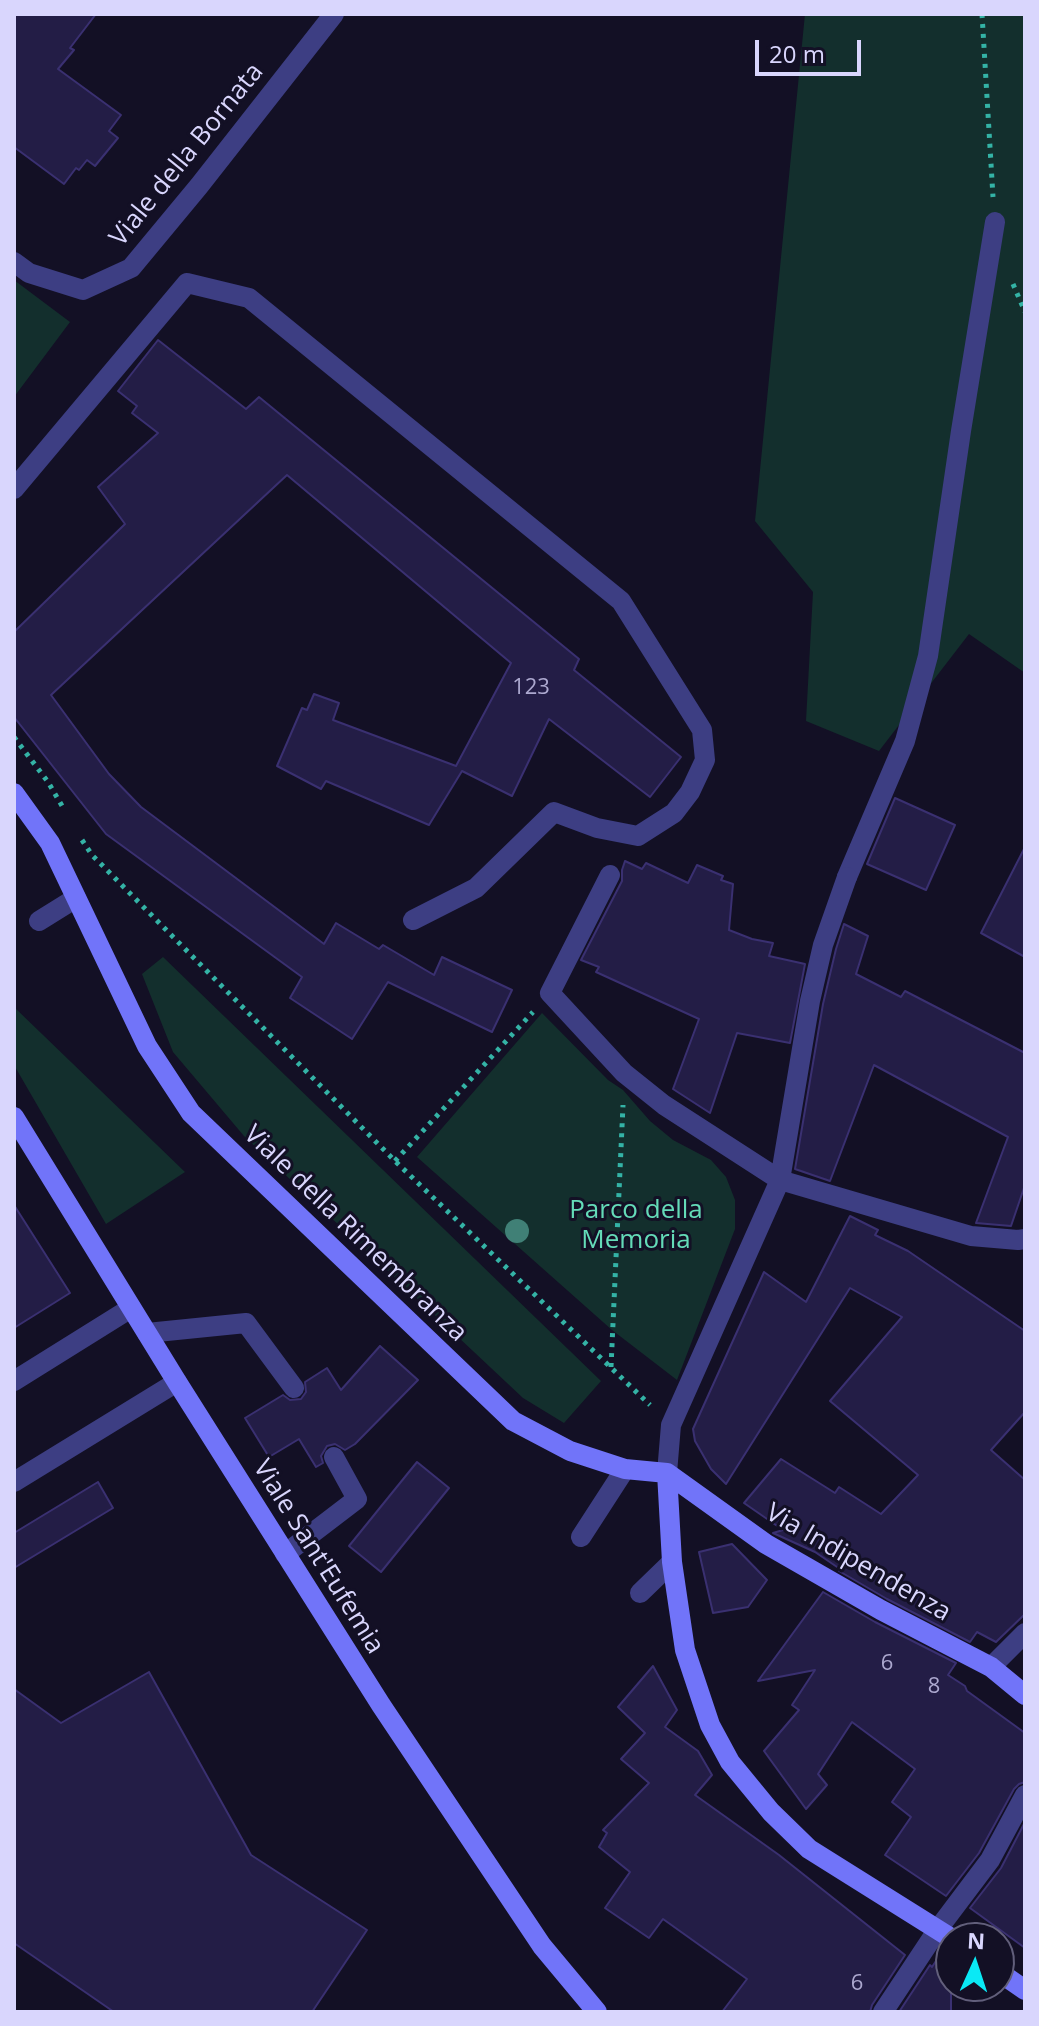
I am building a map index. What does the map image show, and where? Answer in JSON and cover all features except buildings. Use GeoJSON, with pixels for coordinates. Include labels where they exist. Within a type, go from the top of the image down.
{"type":"FeatureCollection","features":[{"type":"Feature","properties":{"kind":"street","name":"Viale della Bornata"},"geometry":{"type":"LineString","coordinates":[[14,262],[29,273],[83,290],[131,268],[334,14]]}},
{"type":"Feature","properties":{"kind":"street"},"geometry":{"type":"LineString","coordinates":[[935,1928],[809,1849],[771,1812],[730,1762],[710,1725],[685,1650],[672,1562],[667,1473],[671,1425],[780,1180],[810,1001],[823,945],[847,877],[905,741],[928,656],[995,222]]}},
{"type":"Feature","properties":{"kind":"street"},"geometry":{"type":"LineString","coordinates":[[14,489],[187,283],[249,298],[621,601],[702,730],[705,760],[690,792],[674,813],[638,836],[597,828],[554,812],[476,888],[413,920]]}},
{"type":"Feature","properties":{"kind":"street"},"geometry":{"type":"LineString","coordinates":[[14,793],[50,843],[76,898],[39,921]]}},
{"type":"Feature","properties":{"kind":"street"},"geometry":{"type":"LineString","coordinates":[[610,875],[546,990],[634,1081],[664,1105],[780,1180],[971,1236],[1025,1239]]}},
{"type":"Feature","properties":{"kind":"street","name":"Viale della Rimembranza"},"geometry":{"type":"LineString","coordinates":[[76,898],[147,1046],[191,1113],[513,1421],[570,1451],[625,1469],[667,1473]]}},
{"type":"Feature","properties":{"kind":"street","name":"Viale Sant'Eufemia"},"geometry":{"type":"LineString","coordinates":[[14,1117],[381,1705],[542,1946],[597,2012]]}},
{"type":"Feature","properties":{"kind":"street"},"geometry":{"type":"LineString","coordinates":[[14,1381],[131,1308]]}},
{"type":"Feature","properties":{"kind":"street"},"geometry":{"type":"LineString","coordinates":[[147,1333],[246,1323],[294,1388]]}},
{"type":"Feature","properties":{"kind":"street"},"geometry":{"type":"LineString","coordinates":[[14,1482],[177,1382]]}},
{"type":"Feature","properties":{"kind":"street"},"geometry":{"type":"LineString","coordinates":[[285,1554],[357,1499],[334,1457]]}},
{"type":"Feature","properties":{"kind":"street"},"geometry":{"type":"LineString","coordinates":[[581,1537],[625,1469]]}},
{"type":"Feature","properties":{"kind":"street","name":"Via Indipendenza"},"geometry":{"type":"LineString","coordinates":[[667,1473],[766,1544],[881,1610],[991,1667],[1025,1695]]}},
{"type":"Feature","properties":{"kind":"street"},"geometry":{"type":"LineString","coordinates":[[640,1593],[672,1562]]}},
{"type":"Feature","properties":{"kind":"street"},"geometry":{"type":"LineString","coordinates":[[991,1667],[1025,1633]]}},
{"type":"Feature","properties":{"kind":"street"},"geometry":{"type":"LineString","coordinates":[[952,1922],[1025,1795]]}},
{"type":"Feature","properties":{"kind":"street"},"geometry":{"type":"LineString","coordinates":[[883,2012],[935,1947]]}},
{"type":"Feature","properties":{"kind":"path"},"geometry":{"type":"LineString","coordinates":[[982,14],[995,222]]}},
{"type":"Feature","properties":{"kind":"path"},"geometry":{"type":"LineString","coordinates":[[14,737],[48,782],[70,819]]}},
{"type":"Feature","properties":{"kind":"path"},"geometry":{"type":"LineString","coordinates":[[77,831],[92,855],[395,1161],[671,1425]]}},
{"type":"Feature","properties":{"kind":"path"},"geometry":{"type":"LineString","coordinates":[[395,1161],[546,990]]}},
{"type":"Feature","properties":{"kind":"path"},"geometry":{"type":"LineString","coordinates":[[611,1368],[623,1105]]}},
{"type":"Feature","properties":{"kind":"green space"},"geometry":{"type":"Polygon","coordinates":[[[805,14],[1025,14],[1025,673],[969,634],[879,751],[806,721],[813,592],[755,521],[805,14]]]}},
{"type":"Feature","properties":{"kind":"green space"},"geometry":{"type":"Polygon","coordinates":[[[14,280],[70,322],[14,397],[14,280]]]}},
{"type":"Feature","properties":{"kind":"green space"},"geometry":{"type":"Polygon","coordinates":[[[163,957],[601,1381],[564,1423],[523,1398],[244,1136],[173,1052],[142,974],[163,957]]]}},
{"type":"Feature","properties":{"kind":"green space"},"geometry":{"type":"Polygon","coordinates":[[[14,1007],[185,1172],[106,1224],[14,1065],[14,1007]]]}},
{"type":"Feature","properties":{"kind":"green space","name":"Parco della Memoria"},"geometry":{"type":"Polygon","coordinates":[[[542,1013],[608,1080],[623,1090],[650,1121],[673,1140],[711,1160],[726,1177],[735,1200],[735,1229],[677,1380],[612,1330],[417,1157],[542,1013]]]}}]}
